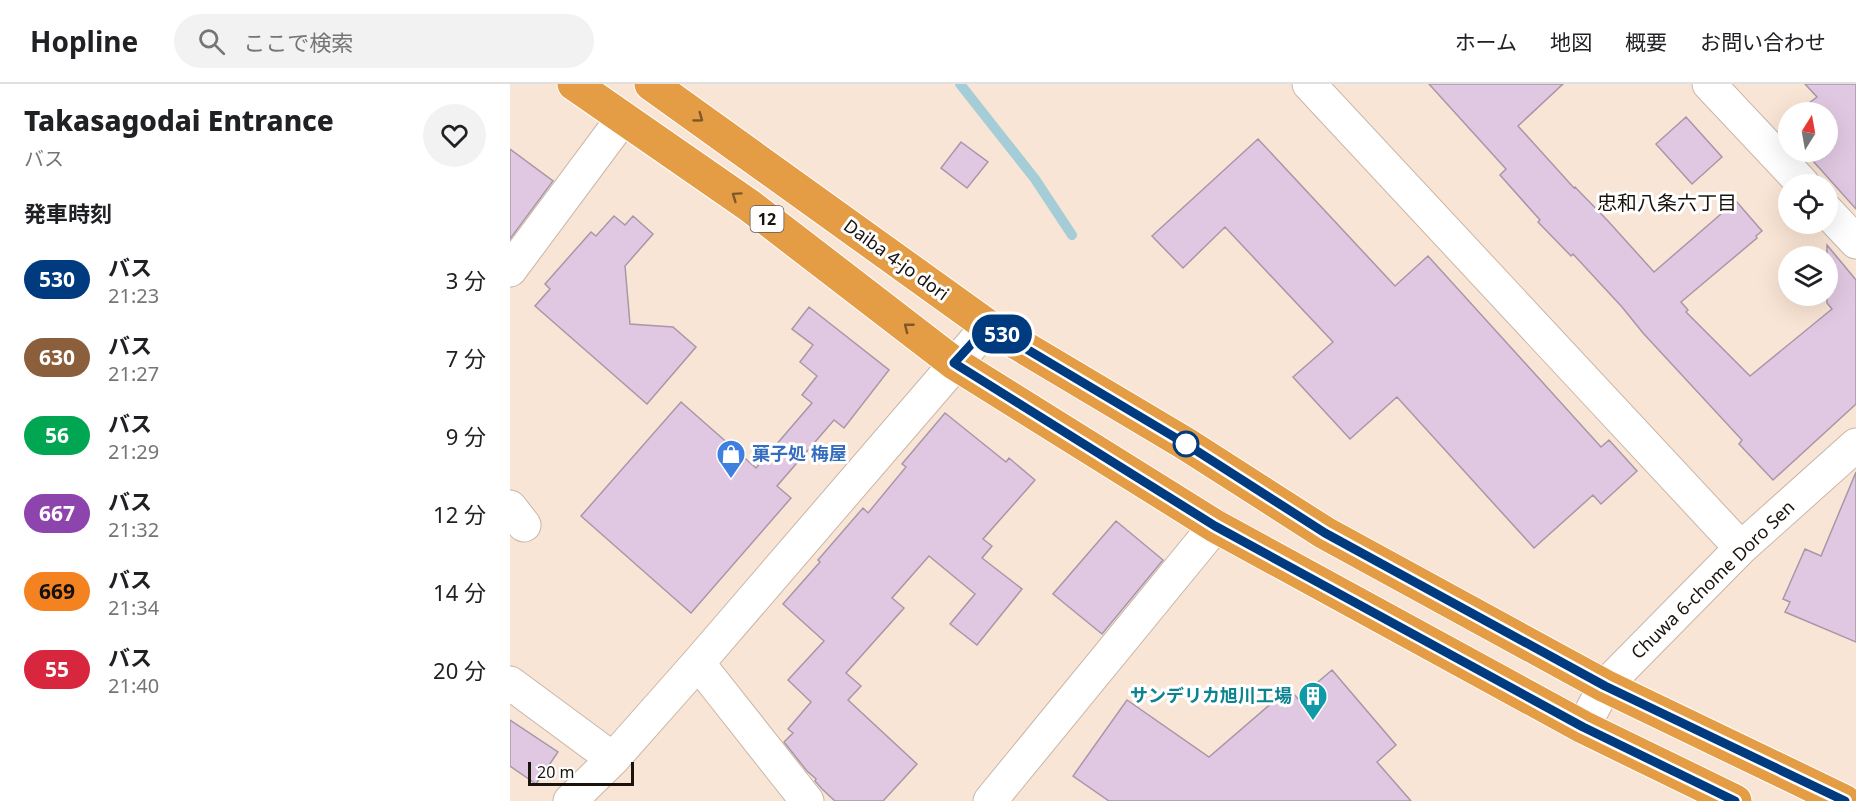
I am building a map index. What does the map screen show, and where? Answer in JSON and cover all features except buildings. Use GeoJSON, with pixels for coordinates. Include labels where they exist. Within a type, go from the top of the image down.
{"type":"FeatureCollection","features":[{"type":"Feature","properties":{"kind":"highway","name":"12"},"geometry":{"type":"LineString","coordinates":[[574,84],[750,206],[954,363],[1215,526],[1583,727],[1735,801]]}},
{"type":"Feature","properties":{"kind":"highway","name":"Daiba 4-jo dori"},"geometry":{"type":"LineString","coordinates":[[651,84],[988,326],[1186,444],[1325,533],[1605,686],[1842,801]]}},
{"type":"Feature","properties":{"kind":"street"},"geometry":{"type":"LineString","coordinates":[[1309,84],[1741,548]]}},
{"type":"Feature","properties":{"kind":"street"},"geometry":{"type":"LineString","coordinates":[[1709,84],[1794,174]]}},
{"type":"Feature","properties":{"kind":"street"},"geometry":{"type":"LineString","coordinates":[[510,270],[623,118]]}},
{"type":"Feature","properties":{"kind":"street"},"geometry":{"type":"LineString","coordinates":[[1838,223],[1856,242]]}},
{"type":"Feature","properties":{"kind":"street"},"geometry":{"type":"LineString","coordinates":[[570,801],[613,759],[698,663],[988,326]]}},
{"type":"Feature","properties":{"kind":"street","name":"Chuwa 6-chome Doro Sen"},"geometry":{"type":"LineString","coordinates":[[1583,727],[1605,686],[1741,548],[1856,444]]}},
{"type":"Feature","properties":{"kind":"street"},"geometry":{"type":"LineString","coordinates":[[990,801],[1215,526]]}},
{"type":"Feature","properties":{"kind":"street"},"geometry":{"type":"LineString","coordinates":[[698,663],[807,801]]}},
{"type":"Feature","properties":{"kind":"street"},"geometry":{"type":"LineString","coordinates":[[510,683],[613,759]]}},
{"type":"Feature","properties":{"kind":"waterway"},"geometry":{"type":"LineString","coordinates":[[960,84],[1035,179],[1072,235]]}},
{"type":"Feature","properties":{"kind":"bus line","name":"530"},"geometry":{"type":"LineString","coordinates":[[1735,801],[1583,727],[1215,526],[954,363],[988,326],[1186,444],[1325,533],[1605,686],[1845,801]]}},
{"type":"Feature","properties":{"kind":"place","name":"菓子処 梅屋"},"geometry":{"type":"Point","coordinates":[731,480]}},
{"type":"Feature","properties":{"kind":"place","name":"サンデリカ旭川工場"},"geometry":{"type":"Point","coordinates":[1313,722]}},
{"type":"Feature","properties":{"kind":"district","name":"忠和八条六丁目"},"geometry":{"type":"Point","coordinates":[1667,203]}}]}
